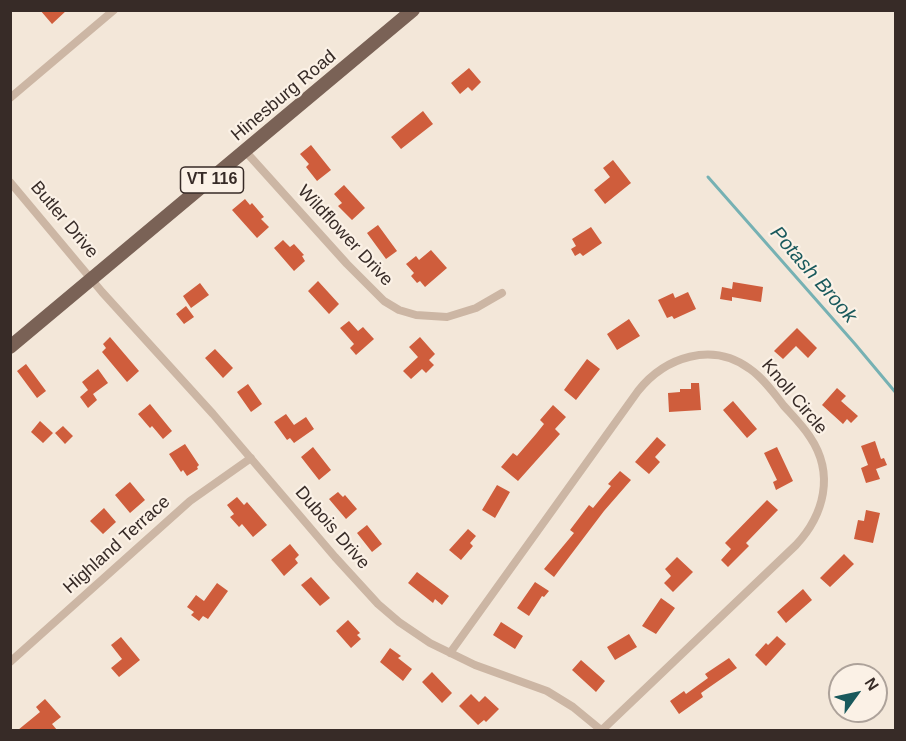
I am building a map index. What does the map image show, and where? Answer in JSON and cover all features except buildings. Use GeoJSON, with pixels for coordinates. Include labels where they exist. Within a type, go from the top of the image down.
{"type":"FeatureCollection","features":[{"type":"Feature","properties":{"kind":"main road","name":"Hinesburg Road"},"geometry":{"type":"LineString","coordinates":[[10,347],[246,152],[413,10]]}},
{"type":"Feature","properties":{"kind":"street"},"geometry":{"type":"LineString","coordinates":[[10,98],[113,11]]}},
{"type":"Feature","properties":{"kind":"street","name":"Wildflower Drive"},"geometry":{"type":"LineString","coordinates":[[246,152],[347,264],[384,301],[399,310],[416,315],[447,317],[476,308],[502,293]]}},
{"type":"Feature","properties":{"kind":"street","name":"Butler Drive"},"geometry":{"type":"LineString","coordinates":[[10,182],[92,279]]}},
{"type":"Feature","properties":{"kind":"street","name":"Dubois Drive"},"geometry":{"type":"LineString","coordinates":[[92,279],[251,458],[334,557],[378,604],[413,633],[475,665],[547,691],[573,707],[601,730]]}},
{"type":"Feature","properties":{"kind":"street","name":"Knoll Circle"},"geometry":{"type":"LineString","coordinates":[[450,653],[638,391],[650,378],[671,362],[696,355],[720,356],[743,364],[760,378],[814,443],[825,480],[819,513],[812,527],[796,545],[601,730]]}},
{"type":"Feature","properties":{"kind":"street","name":"Highland Terrace"},"geometry":{"type":"LineString","coordinates":[[10,662],[190,501],[251,458]]}},
{"type":"Feature","properties":{"kind":"waterway","name":"Potash Brook"},"geometry":{"type":"LineString","coordinates":[[708,177],[896,393]]}}]}
